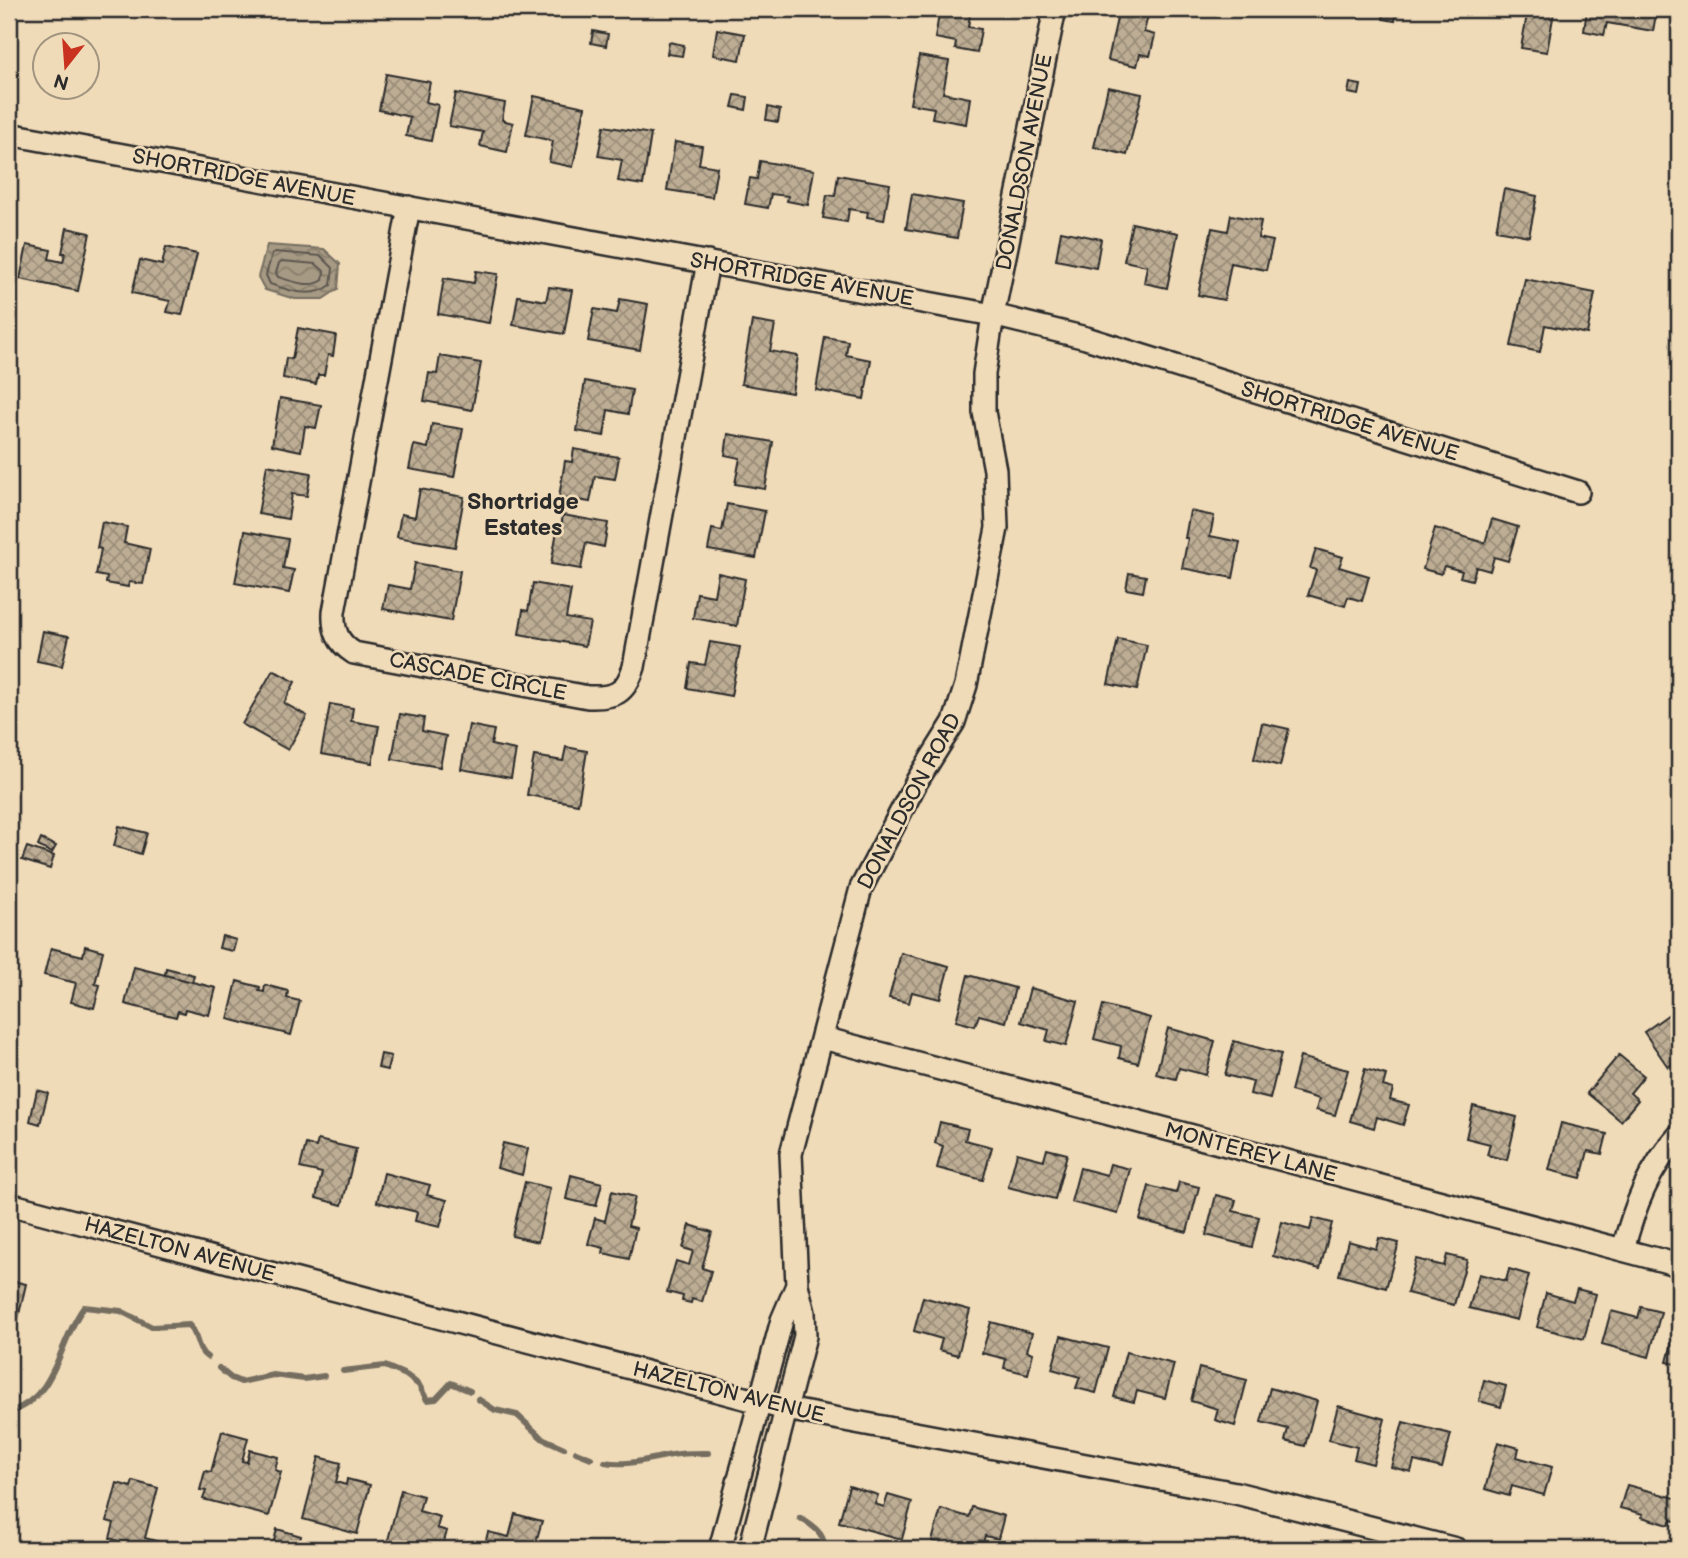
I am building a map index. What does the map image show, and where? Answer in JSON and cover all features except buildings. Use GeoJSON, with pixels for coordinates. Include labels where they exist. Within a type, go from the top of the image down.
{"type":"FeatureCollection","features":[{"type":"Feature","properties":{"kind":"street","name":"DONALDSON AVENUE"},"geometry":{"type":"LineString","coordinates":[[993,314],[1055,9]]}},
{"type":"Feature","properties":{"kind":"street","name":"SHORTRIDGE AVENUE"},"geometry":{"type":"LineString","coordinates":[[9,134],[993,314],[1086,338],[1578,492]]}},
{"type":"Feature","properties":{"kind":"street","name":"CASCADE CIRCLE"},"geometry":{"type":"LineString","coordinates":[[409,207],[334,612],[333,625],[336,634],[354,653],[588,697],[617,694],[629,682],[634,667],[708,262]]}},
{"type":"Feature","properties":{"kind":"street","name":"DONALDSON ROAD"},"geometry":{"type":"LineString","coordinates":[[750,1549],[805,1336],[804,1312],[797,1285],[791,1154],[861,888],[917,781],[954,722],[966,685],[997,528],[995,470],[984,412],[984,374],[993,314]]}},
{"type":"Feature","properties":{"kind":"street","name":"MONTEREY LANE"},"geometry":{"type":"LineString","coordinates":[[823,1038],[1679,1265]]}},
{"type":"Feature","properties":{"kind":"street"},"geometry":{"type":"LineString","coordinates":[[1623,1250],[1638,1200],[1652,1171],[1679,1135]]}},
{"type":"Feature","properties":{"kind":"street","name":"HAZELTON AVENUE"},"geometry":{"type":"LineString","coordinates":[[9,1204],[786,1409],[1236,1493],[1456,1549]]}},
{"type":"Feature","properties":{"kind":"street","name":"DONALDSON ROAD"},"geometry":{"type":"LineString","coordinates":[[720,1549],[758,1402],[782,1320],[797,1285]]}},
{"type":"Feature","properties":{"kind":"water"},"geometry":{"type":"Polygon","coordinates":[[[267,245],[324,249],[340,264],[338,289],[323,299],[295,299],[265,290],[258,277],[267,245]]]}},
{"type":"Feature","properties":{"kind":"waterway"},"geometry":{"type":"LineString","coordinates":[[9,1412],[25,1405],[38,1394],[55,1367],[84,1307],[121,1311],[152,1327],[189,1325],[207,1357]]}},
{"type":"Feature","properties":{"kind":"waterway"},"geometry":{"type":"LineString","coordinates":[[343,1371],[385,1366],[406,1375],[419,1385],[427,1400],[436,1399],[451,1383],[470,1391]]}},
{"type":"Feature","properties":{"kind":"waterway"},"geometry":{"type":"LineString","coordinates":[[219,1368],[241,1382],[273,1375],[304,1379],[324,1376]]}},
{"type":"Feature","properties":{"kind":"waterway"},"geometry":{"type":"LineString","coordinates":[[478,1399],[495,1410],[517,1415],[542,1438],[564,1448]]}},
{"type":"Feature","properties":{"kind":"waterway"},"geometry":{"type":"LineString","coordinates":[[576,1452],[591,1458]]}},
{"type":"Feature","properties":{"kind":"waterway"},"geometry":{"type":"LineString","coordinates":[[605,1462],[623,1463],[679,1454],[708,1453]]}},
{"type":"Feature","properties":{"kind":"waterway"},"geometry":{"type":"LineString","coordinates":[[800,1518],[820,1534],[824,1549]]}},
{"type":"Feature","properties":{"kind":"district","name":"Shortridge Estates"},"geometry":{"type":"Point","coordinates":[523,514]}}]}
